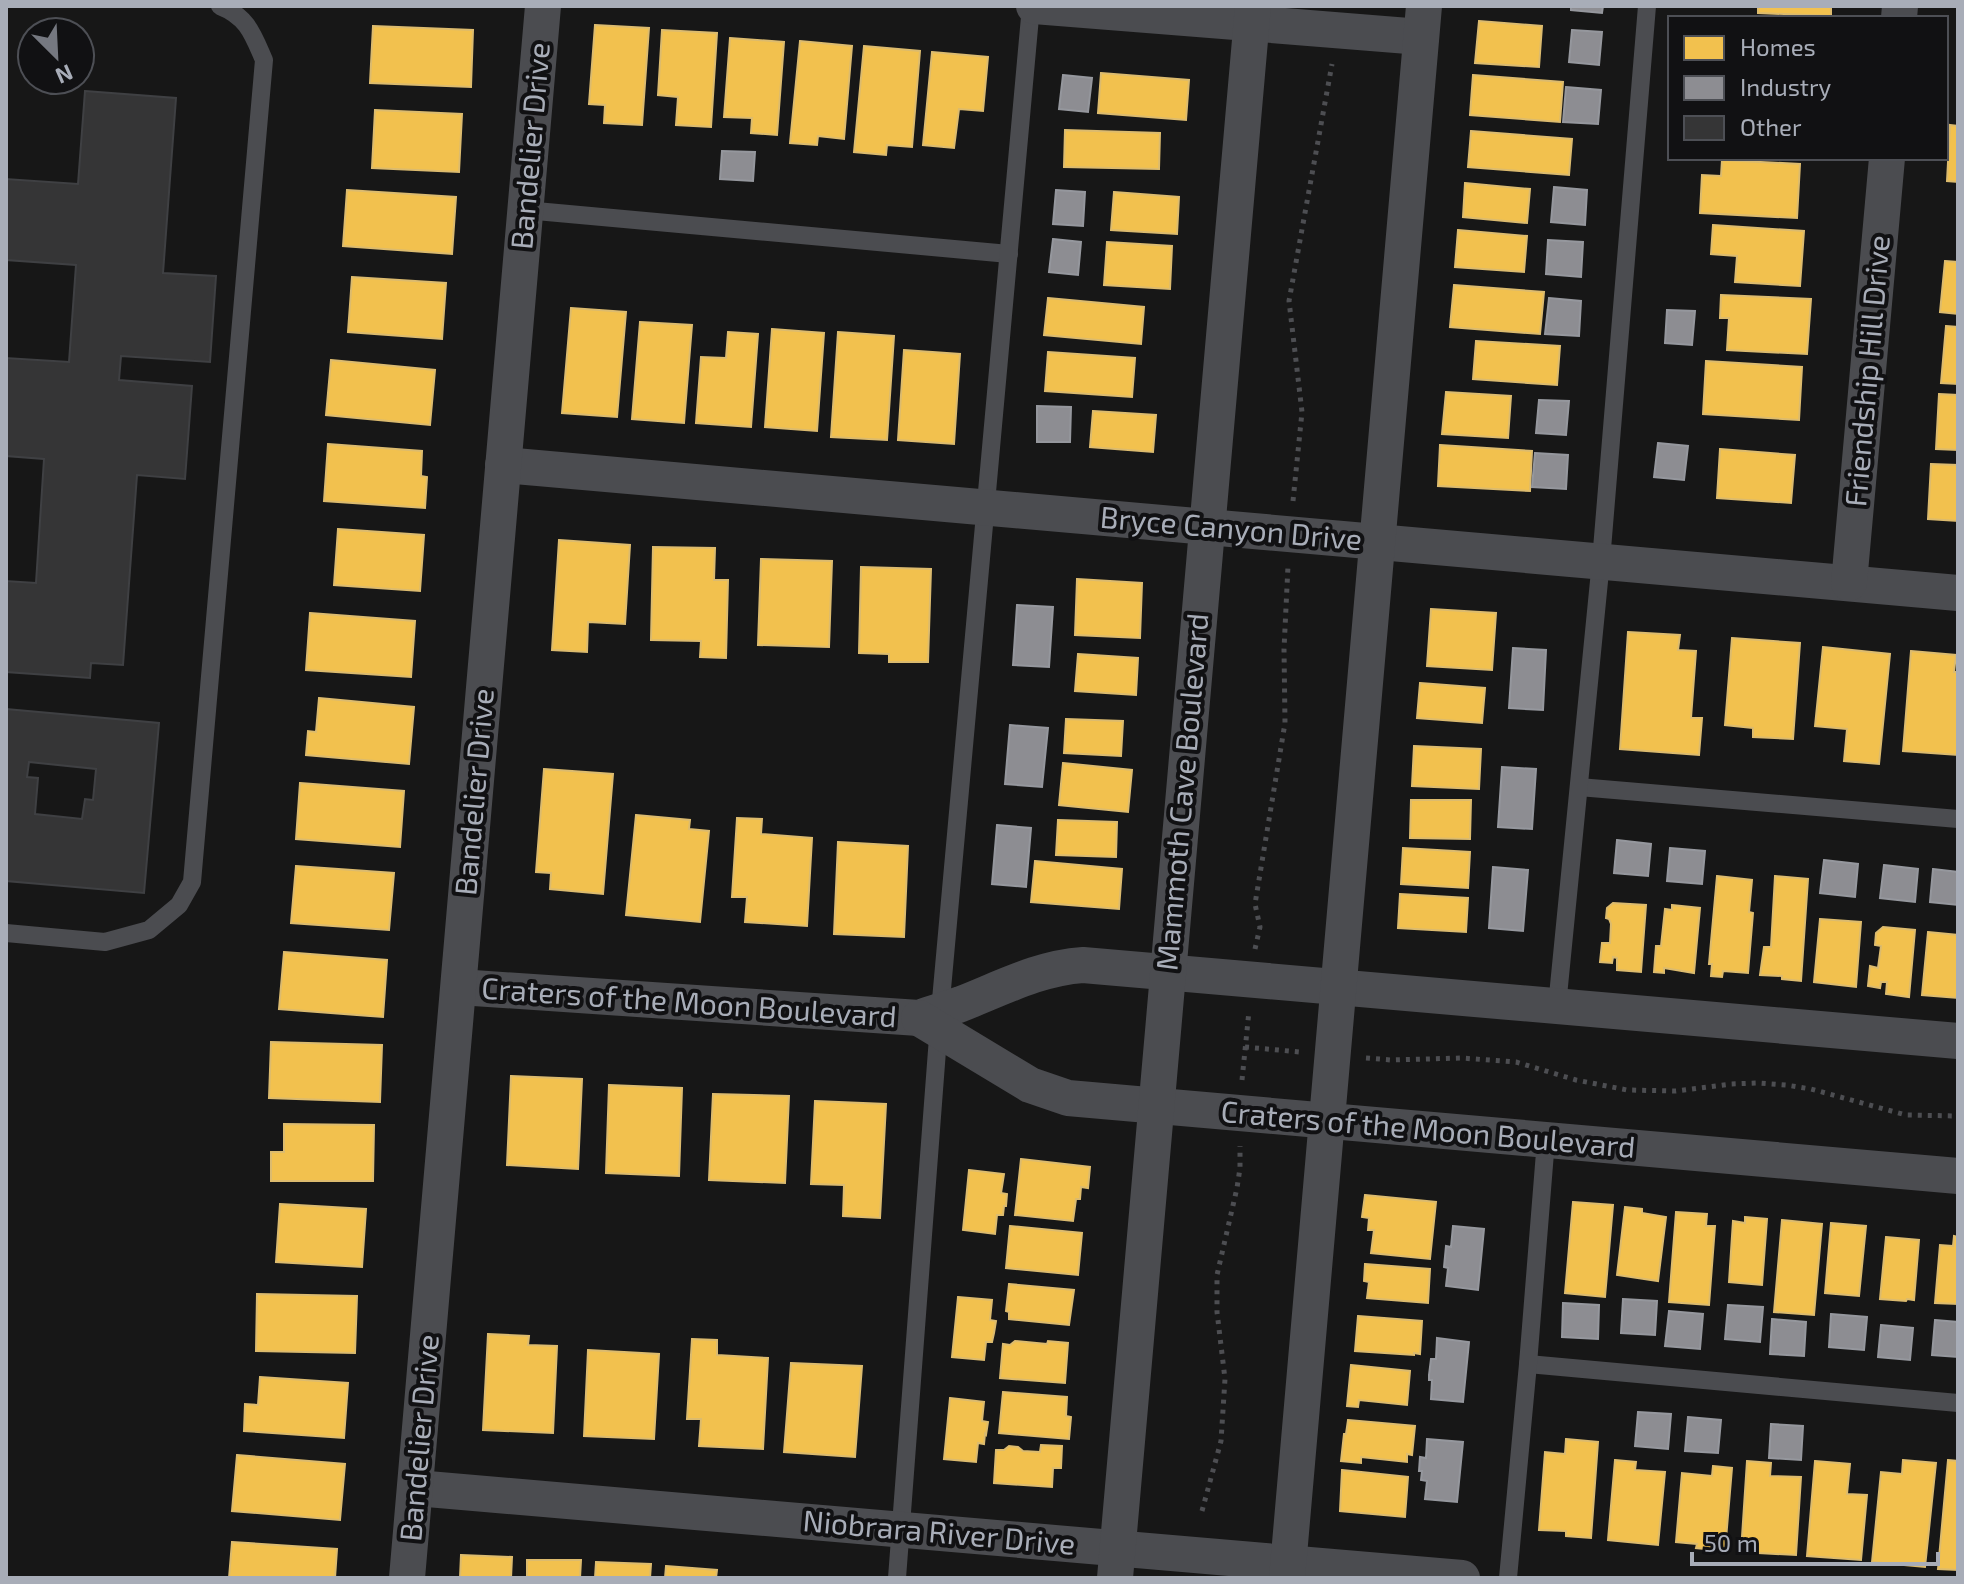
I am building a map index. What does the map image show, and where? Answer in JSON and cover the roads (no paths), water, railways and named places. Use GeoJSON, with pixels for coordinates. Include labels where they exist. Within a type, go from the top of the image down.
{"type":"FeatureCollection","features":[{"type":"Feature","properties":{"kind":"street","name":"Bandelier Drive"},"geometry":{"type":"LineString","coordinates":[[407,1578],[543,6]]}},
{"type":"Feature","properties":{"kind":"street"},"geometry":{"type":"LineString","coordinates":[[1032,6],[1422,21],[1288,1570]]}},
{"type":"Feature","properties":{"kind":"street","name":"Mammoth Cave Boulevard"},"geometry":{"type":"LineString","coordinates":[[1116,1563],[1252,14]]}},
{"type":"Feature","properties":{"kind":"street","name":"Friendship Hill Drive"},"geometry":{"type":"LineString","coordinates":[[1849,583],[1887,160]]}},
{"type":"Feature","properties":{"kind":"street","name":"Bryce Canyon Drive"},"geometry":{"type":"LineString","coordinates":[[503,465],[1958,593]]}},
{"type":"Feature","properties":{"kind":"street","name":"Craters of the Moon Boulevard"},"geometry":{"type":"LineString","coordinates":[[459,987],[933,1020],[1028,976],[1061,966],[1083,965],[1958,1041]]}},
{"type":"Feature","properties":{"kind":"street","name":"Craters of the Moon Boulevard"},"geometry":{"type":"LineString","coordinates":[[933,1020],[1030,1085],[1068,1098],[1958,1176]]}},
{"type":"Feature","properties":{"kind":"street","name":"Niobrara River Drive"},"geometry":{"type":"LineString","coordinates":[[416,1488],[901,1530],[1116,1563],[1462,1578]]}},
{"type":"Feature","properties":{"kind":"lane"},"geometry":{"type":"LineString","coordinates":[[6,933],[105,942],[149,930],[179,905],[192,882],[264,60],[251,28],[220,6]]}},
{"type":"Feature","properties":{"kind":"lane"},"geometry":{"type":"LineString","coordinates":[[897,1578],[933,1020],[986,507],[1032,6]]}},
{"type":"Feature","properties":{"kind":"lane"},"geometry":{"type":"LineString","coordinates":[[1557,1006],[1601,561],[1647,6]]}},
{"type":"Feature","properties":{"kind":"lane"},"geometry":{"type":"LineString","coordinates":[[525,210],[1009,254]]}},
{"type":"Feature","properties":{"kind":"lane"},"geometry":{"type":"LineString","coordinates":[[1579,787],[1958,819]]}},
{"type":"Feature","properties":{"kind":"lane"},"geometry":{"type":"LineString","coordinates":[[1508,1578],[1546,1140]]}},
{"type":"Feature","properties":{"kind":"lane"},"geometry":{"type":"LineString","coordinates":[[1528,1364],[1958,1403]]}}]}
